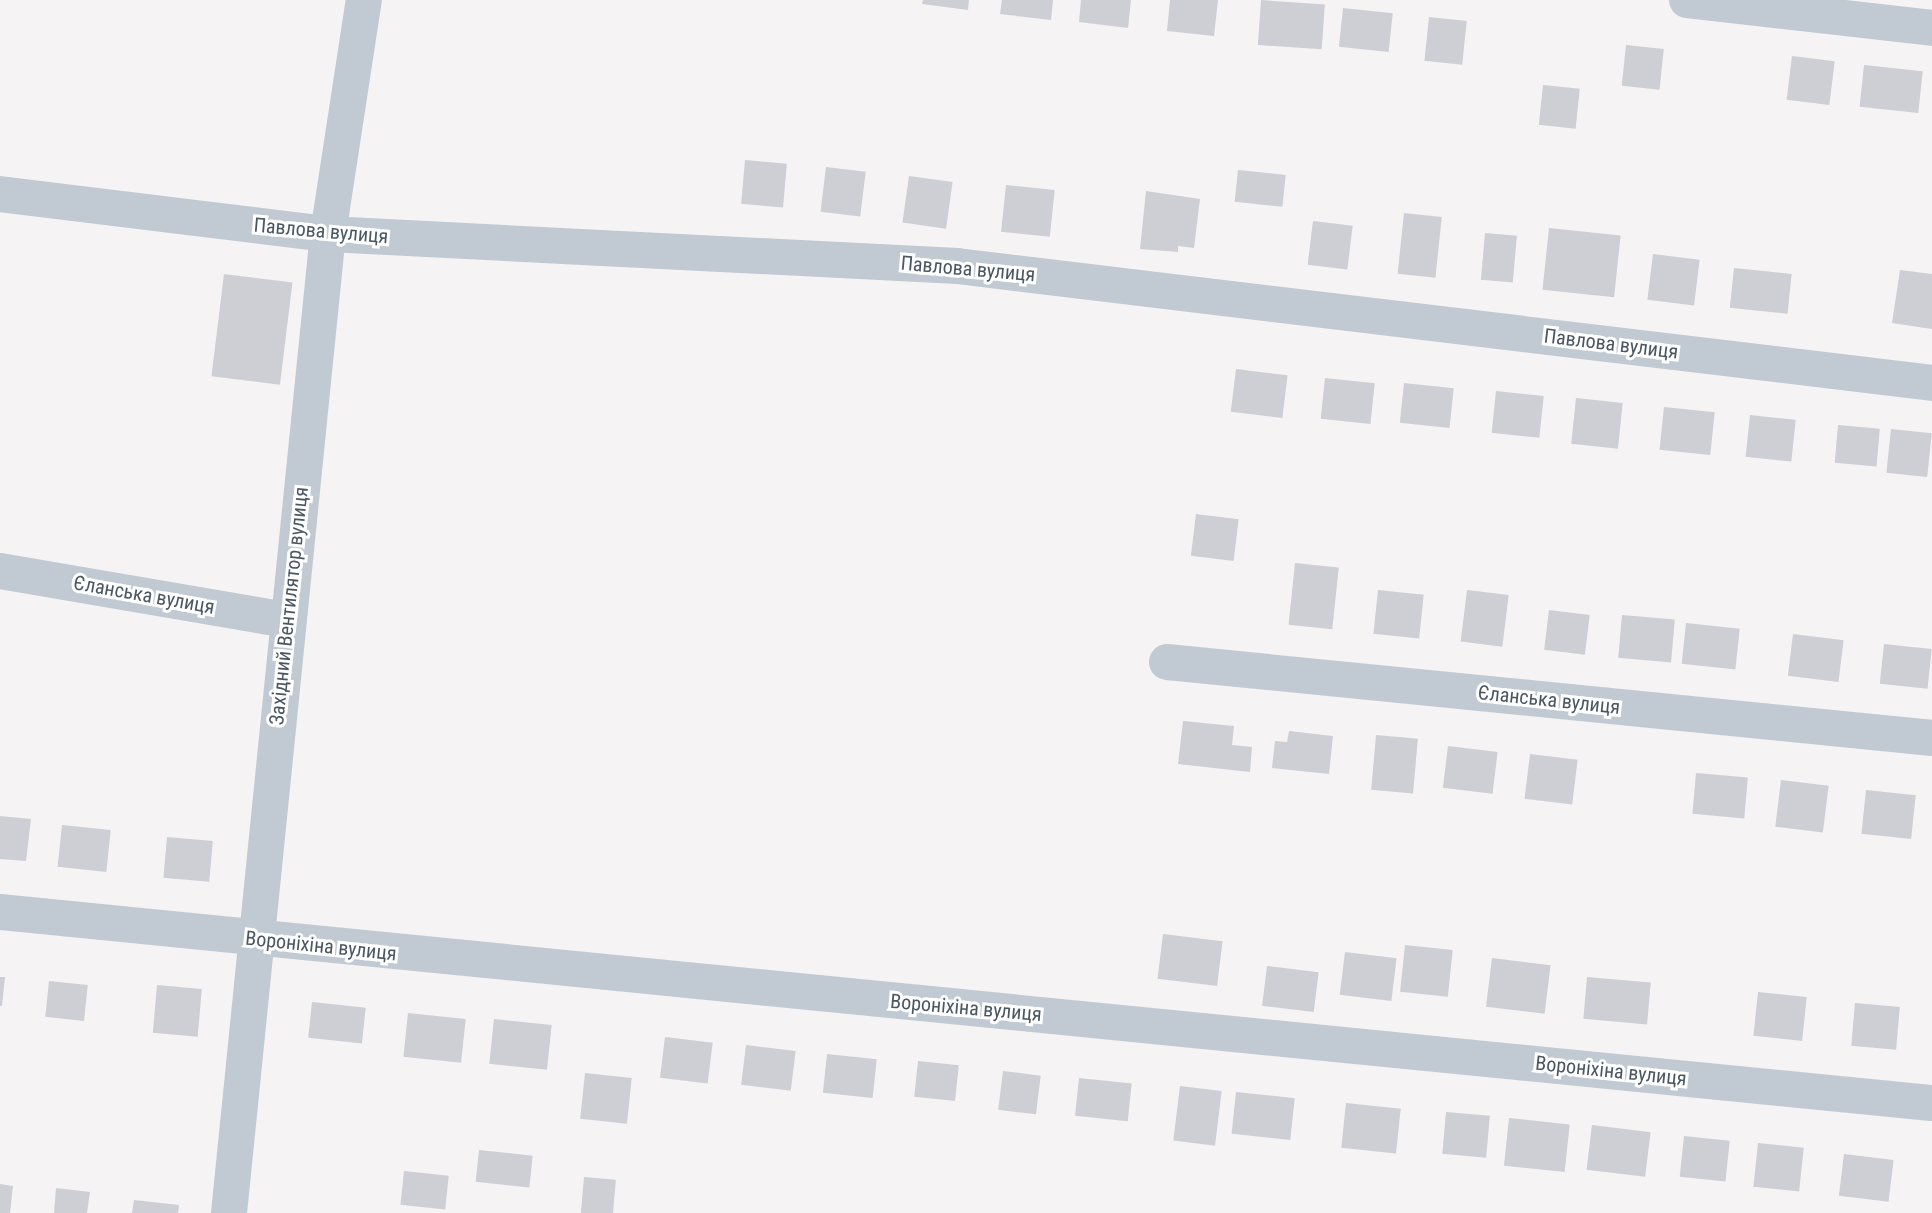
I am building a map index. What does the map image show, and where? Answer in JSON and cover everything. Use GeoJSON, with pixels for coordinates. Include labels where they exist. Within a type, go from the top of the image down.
{"type":"FeatureCollection","features":[{"type":"Feature","properties":{"kind":"street","name":"Західний Вентилятор вулиця"},"geometry":{"type":"LineString","coordinates":[[229,1213],[254,939],[328,234],[364,0]]}},
{"type":"Feature","properties":{"kind":"street"},"geometry":{"type":"LineString","coordinates":[[1687,0],[1932,28]]}},
{"type":"Feature","properties":{"kind":"street","name":"Павлова вулиця"},"geometry":{"type":"LineString","coordinates":[[0,194],[328,234],[957,266],[1932,383]]}},
{"type":"Feature","properties":{"kind":"street","name":"Єланська вулиця"},"geometry":{"type":"LineString","coordinates":[[0,571],[287,620]]}},
{"type":"Feature","properties":{"kind":"street","name":"Єланська вулиця"},"geometry":{"type":"LineString","coordinates":[[1167,662],[1932,738]]}},
{"type":"Feature","properties":{"kind":"street","name":"Вороніхіна вулиця"},"geometry":{"type":"LineString","coordinates":[[0,912],[1932,1103]]}},
{"type":"Feature","properties":{"kind":"building"},"geometry":{"type":"Polygon","coordinates":[[[923,0],[969,0],[968,10],[922,4],[923,0]]]}},
{"type":"Feature","properties":{"kind":"building"},"geometry":{"type":"Polygon","coordinates":[[[1002,0],[1053,0],[1051,20],[1000,14],[1002,0]]]}},
{"type":"Feature","properties":{"kind":"building"},"geometry":{"type":"Polygon","coordinates":[[[1081,0],[1131,0],[1128,28],[1079,22],[1081,0]]]}},
{"type":"Feature","properties":{"kind":"building"},"geometry":{"type":"Polygon","coordinates":[[[1170,0],[1218,0],[1214,36],[1167,31],[1170,0]]]}},
{"type":"Feature","properties":{"kind":"building"},"geometry":{"type":"Polygon","coordinates":[[[1261,0],[1325,4],[1322,49],[1258,45],[1261,0]]]}},
{"type":"Feature","properties":{"kind":"building"},"geometry":{"type":"Polygon","coordinates":[[[1343,8],[1393,13],[1389,52],[1339,47],[1343,8]]]}},
{"type":"Feature","properties":{"kind":"building"},"geometry":{"type":"Polygon","coordinates":[[[1429,17],[1467,21],[1462,65],[1424,61],[1429,17]]]}},
{"type":"Feature","properties":{"kind":"building"},"geometry":{"type":"Polygon","coordinates":[[[1626,45],[1664,49],[1660,90],[1622,86],[1626,45]]]}},
{"type":"Feature","properties":{"kind":"building"},"geometry":{"type":"Polygon","coordinates":[[[1792,56],[1835,61],[1829,105],[1787,100],[1792,56]]]}},
{"type":"Feature","properties":{"kind":"building"},"geometry":{"type":"Polygon","coordinates":[[[1864,65],[1923,71],[1918,113],[1860,107],[1864,65]]]}},
{"type":"Feature","properties":{"kind":"building"},"geometry":{"type":"Polygon","coordinates":[[[1543,85],[1580,89],[1576,129],[1539,125],[1543,85]]]}},
{"type":"Feature","properties":{"kind":"building"},"geometry":{"type":"Polygon","coordinates":[[[745,160],[787,164],[783,207],[741,204],[745,160]]]}},
{"type":"Feature","properties":{"kind":"building"},"geometry":{"type":"Polygon","coordinates":[[[826,167],[866,172],[860,217],[821,212],[826,167]]]}},
{"type":"Feature","properties":{"kind":"building"},"geometry":{"type":"Polygon","coordinates":[[[1238,170],[1286,175],[1282,207],[1235,202],[1238,170]]]}},
{"type":"Feature","properties":{"kind":"building"},"geometry":{"type":"Polygon","coordinates":[[[909,176],[953,182],[946,229],[902,223],[909,176]]]}},
{"type":"Feature","properties":{"kind":"building"},"geometry":{"type":"Polygon","coordinates":[[[1006,185],[1055,190],[1050,237],[1001,232],[1006,185]]]}},
{"type":"Feature","properties":{"kind":"building"},"geometry":{"type":"Polygon","coordinates":[[[1146,191],[1200,199],[1194,248],[1178,246],[1178,252],[1140,249],[1146,191]]]}},
{"type":"Feature","properties":{"kind":"building"},"geometry":{"type":"Polygon","coordinates":[[[1404,213],[1442,217],[1435,278],[1398,274],[1404,213]]]}},
{"type":"Feature","properties":{"kind":"building"},"geometry":{"type":"Polygon","coordinates":[[[1313,221],[1353,226],[1347,270],[1308,265],[1313,221]]]}},
{"type":"Feature","properties":{"kind":"building"},"geometry":{"type":"Polygon","coordinates":[[[1549,228],[1621,236],[1614,297],[1543,290],[1549,228]]]}},
{"type":"Feature","properties":{"kind":"building"},"geometry":{"type":"Polygon","coordinates":[[[1485,233],[1517,236],[1513,283],[1481,280],[1485,233]]]}},
{"type":"Feature","properties":{"kind":"building"},"geometry":{"type":"Polygon","coordinates":[[[1653,254],[1700,260],[1694,305],[1647,300],[1653,254]]]}},
{"type":"Feature","properties":{"kind":"building"},"geometry":{"type":"Polygon","coordinates":[[[1734,268],[1792,274],[1788,314],[1730,308],[1734,268]]]}},
{"type":"Feature","properties":{"kind":"building"},"geometry":{"type":"Polygon","coordinates":[[[1900,270],[1932,274],[1932,329],[1892,323],[1900,270]]]}},
{"type":"Feature","properties":{"kind":"building"},"geometry":{"type":"Polygon","coordinates":[[[224,274],[292,282],[280,385],[211,376],[224,274]]]}},
{"type":"Feature","properties":{"kind":"building"},"geometry":{"type":"Polygon","coordinates":[[[1236,369],[1288,375],[1282,418],[1231,412],[1236,369]]]}},
{"type":"Feature","properties":{"kind":"building"},"geometry":{"type":"Polygon","coordinates":[[[1325,378],[1375,383],[1370,424],[1321,419],[1325,378]]]}},
{"type":"Feature","properties":{"kind":"building"},"geometry":{"type":"Polygon","coordinates":[[[1404,383],[1454,388],[1450,428],[1400,423],[1404,383]]]}},
{"type":"Feature","properties":{"kind":"building"},"geometry":{"type":"Polygon","coordinates":[[[1496,391],[1544,396],[1539,438],[1492,433],[1496,391]]]}},
{"type":"Feature","properties":{"kind":"building"},"geometry":{"type":"Polygon","coordinates":[[[1576,398],[1623,403],[1618,449],[1571,444],[1576,398]]]}},
{"type":"Feature","properties":{"kind":"building"},"geometry":{"type":"Polygon","coordinates":[[[1664,407],[1715,412],[1710,455],[1660,450],[1664,407]]]}},
{"type":"Feature","properties":{"kind":"building"},"geometry":{"type":"Polygon","coordinates":[[[1750,415],[1796,420],[1791,462],[1746,457],[1750,415]]]}},
{"type":"Feature","properties":{"kind":"building"},"geometry":{"type":"Polygon","coordinates":[[[1838,425],[1880,429],[1877,467],[1835,463],[1838,425]]]}},
{"type":"Feature","properties":{"kind":"building"},"geometry":{"type":"Polygon","coordinates":[[[1891,429],[1932,433],[1927,477],[1886,473],[1891,429]]]}},
{"type":"Feature","properties":{"kind":"building"},"geometry":{"type":"Polygon","coordinates":[[[1196,514],[1239,519],[1234,561],[1191,556],[1196,514]]]}},
{"type":"Feature","properties":{"kind":"building"},"geometry":{"type":"Polygon","coordinates":[[[1295,563],[1339,568],[1332,629],[1289,625],[1295,563]]]}},
{"type":"Feature","properties":{"kind":"building"},"geometry":{"type":"Polygon","coordinates":[[[1378,590],[1424,595],[1419,639],[1373,634],[1378,590]]]}},
{"type":"Feature","properties":{"kind":"building"},"geometry":{"type":"Polygon","coordinates":[[[1467,590],[1509,595],[1502,647],[1461,642],[1467,590]]]}},
{"type":"Feature","properties":{"kind":"building"},"geometry":{"type":"Polygon","coordinates":[[[1549,610],[1590,615],[1585,655],[1544,650],[1549,610]]]}},
{"type":"Feature","properties":{"kind":"building"},"geometry":{"type":"Polygon","coordinates":[[[1622,615],[1675,620],[1671,662],[1618,658],[1622,615]]]}},
{"type":"Feature","properties":{"kind":"building"},"geometry":{"type":"Polygon","coordinates":[[[1686,623],[1740,629],[1735,669],[1682,664],[1686,623]]]}},
{"type":"Feature","properties":{"kind":"building"},"geometry":{"type":"Polygon","coordinates":[[[1793,634],[1844,640],[1839,682],[1788,676],[1793,634]]]}},
{"type":"Feature","properties":{"kind":"building"},"geometry":{"type":"Polygon","coordinates":[[[1884,644],[1932,649],[1928,689],[1880,684],[1884,644]]]}},
{"type":"Feature","properties":{"kind":"building"},"geometry":{"type":"Polygon","coordinates":[[[1183,721],[1234,726],[1232,745],[1252,747],[1250,772],[1178,764],[1183,721]]]}},
{"type":"Feature","properties":{"kind":"building"},"geometry":{"type":"Polygon","coordinates":[[[1289,731],[1333,736],[1329,774],[1272,768],[1275,741],[1287,742],[1289,731]]]}},
{"type":"Feature","properties":{"kind":"building"},"geometry":{"type":"Polygon","coordinates":[[[1376,735],[1418,739],[1413,793],[1371,790],[1376,735]]]}},
{"type":"Feature","properties":{"kind":"building"},"geometry":{"type":"Polygon","coordinates":[[[1448,746],[1498,752],[1493,794],[1443,788],[1448,746]]]}},
{"type":"Feature","properties":{"kind":"building"},"geometry":{"type":"Polygon","coordinates":[[[1530,754],[1578,760],[1572,805],[1525,799],[1530,754]]]}},
{"type":"Feature","properties":{"kind":"building"},"geometry":{"type":"Polygon","coordinates":[[[1696,773],[1748,778],[1744,818],[1692,814],[1696,773]]]}},
{"type":"Feature","properties":{"kind":"building"},"geometry":{"type":"Polygon","coordinates":[[[1781,780],[1829,786],[1823,832],[1775,827],[1781,780]]]}},
{"type":"Feature","properties":{"kind":"building"},"geometry":{"type":"Polygon","coordinates":[[[1866,790],[1916,795],[1911,839],[1861,834],[1866,790]]]}},
{"type":"Feature","properties":{"kind":"building"},"geometry":{"type":"Polygon","coordinates":[[[0,816],[31,819],[26,861],[0,859],[0,816]]]}},
{"type":"Feature","properties":{"kind":"building"},"geometry":{"type":"Polygon","coordinates":[[[62,825],[111,830],[106,872],[58,867],[62,825]]]}},
{"type":"Feature","properties":{"kind":"building"},"geometry":{"type":"Polygon","coordinates":[[[167,837],[213,841],[209,882],[163,878],[167,837]]]}},
{"type":"Feature","properties":{"kind":"building"},"geometry":{"type":"Polygon","coordinates":[[[1163,934],[1223,941],[1217,986],[1158,979],[1163,934]]]}},
{"type":"Feature","properties":{"kind":"building"},"geometry":{"type":"Polygon","coordinates":[[[1405,945],[1453,950],[1448,997],[1400,992],[1405,945]]]}},
{"type":"Feature","properties":{"kind":"building"},"geometry":{"type":"Polygon","coordinates":[[[1345,952],[1397,958],[1391,1001],[1340,995],[1345,952]]]}},
{"type":"Feature","properties":{"kind":"building"},"geometry":{"type":"Polygon","coordinates":[[[1492,958],[1551,965],[1545,1014],[1486,1007],[1492,958]]]}},
{"type":"Feature","properties":{"kind":"building"},"geometry":{"type":"Polygon","coordinates":[[[1267,966],[1319,972],[1314,1012],[1262,1006],[1267,966]]]}},
{"type":"Feature","properties":{"kind":"building"},"geometry":{"type":"Polygon","coordinates":[[[0,977],[5,977],[2,1006],[0,1006],[0,977]]]}},
{"type":"Feature","properties":{"kind":"building"},"geometry":{"type":"Polygon","coordinates":[[[1587,977],[1651,983],[1647,1024],[1583,1019],[1587,977]]]}},
{"type":"Feature","properties":{"kind":"building"},"geometry":{"type":"Polygon","coordinates":[[[49,981],[88,985],[84,1021],[45,1017],[49,981]]]}},
{"type":"Feature","properties":{"kind":"building"},"geometry":{"type":"Polygon","coordinates":[[[157,985],[202,989],[198,1037],[153,1033],[157,985]]]}},
{"type":"Feature","properties":{"kind":"building"},"geometry":{"type":"Polygon","coordinates":[[[1758,992],[1807,997],[1802,1041],[1753,1036],[1758,992]]]}},
{"type":"Feature","properties":{"kind":"building"},"geometry":{"type":"Polygon","coordinates":[[[312,1002],[366,1008],[362,1043],[308,1038],[312,1002]]]}},
{"type":"Feature","properties":{"kind":"building"},"geometry":{"type":"Polygon","coordinates":[[[1855,1003],[1900,1007],[1896,1050],[1851,1046],[1855,1003]]]}},
{"type":"Feature","properties":{"kind":"building"},"geometry":{"type":"Polygon","coordinates":[[[408,1013],[466,1019],[461,1063],[403,1057],[408,1013]]]}},
{"type":"Feature","properties":{"kind":"building"},"geometry":{"type":"Polygon","coordinates":[[[494,1019],[552,1025],[547,1070],[489,1064],[494,1019]]]}},
{"type":"Feature","properties":{"kind":"building"},"geometry":{"type":"Polygon","coordinates":[[[665,1037],[713,1043],[708,1084],[660,1078],[665,1037]]]}},
{"type":"Feature","properties":{"kind":"building"},"geometry":{"type":"Polygon","coordinates":[[[746,1045],[796,1051],[791,1091],[741,1085],[746,1045]]]}},
{"type":"Feature","properties":{"kind":"building"},"geometry":{"type":"Polygon","coordinates":[[[827,1054],[877,1059],[873,1098],[823,1093],[827,1054]]]}},
{"type":"Feature","properties":{"kind":"building"},"geometry":{"type":"Polygon","coordinates":[[[918,1061],[959,1065],[955,1101],[914,1097],[918,1061]]]}},
{"type":"Feature","properties":{"kind":"building"},"geometry":{"type":"Polygon","coordinates":[[[1003,1071],[1041,1076],[1036,1114],[998,1110],[1003,1071]]]}},
{"type":"Feature","properties":{"kind":"building"},"geometry":{"type":"Polygon","coordinates":[[[585,1073],[632,1078],[627,1124],[580,1119],[585,1073]]]}},
{"type":"Feature","properties":{"kind":"building"},"geometry":{"type":"Polygon","coordinates":[[[1079,1078],[1132,1084],[1128,1121],[1075,1116],[1079,1078]]]}},
{"type":"Feature","properties":{"kind":"building"},"geometry":{"type":"Polygon","coordinates":[[[1180,1086],[1222,1091],[1215,1146],[1173,1141],[1180,1086]]]}},
{"type":"Feature","properties":{"kind":"building"},"geometry":{"type":"Polygon","coordinates":[[[1236,1092],[1295,1098],[1290,1140],[1232,1134],[1236,1092]]]}},
{"type":"Feature","properties":{"kind":"building"},"geometry":{"type":"Polygon","coordinates":[[[1346,1103],[1401,1109],[1396,1154],[1341,1148],[1346,1103]]]}},
{"type":"Feature","properties":{"kind":"building"},"geometry":{"type":"Polygon","coordinates":[[[1446,1112],[1490,1116],[1486,1158],[1442,1154],[1446,1112]]]}},
{"type":"Feature","properties":{"kind":"building"},"geometry":{"type":"Polygon","coordinates":[[[1509,1118],[1570,1124],[1565,1172],[1504,1166],[1509,1118]]]}},
{"type":"Feature","properties":{"kind":"building"},"geometry":{"type":"Polygon","coordinates":[[[1592,1125],[1651,1132],[1645,1177],[1587,1170],[1592,1125]]]}},
{"type":"Feature","properties":{"kind":"building"},"geometry":{"type":"Polygon","coordinates":[[[1684,1136],[1730,1141],[1725,1182],[1680,1177],[1684,1136]]]}},
{"type":"Feature","properties":{"kind":"building"},"geometry":{"type":"Polygon","coordinates":[[[1758,1143],[1804,1148],[1799,1192],[1753,1187],[1758,1143]]]}},
{"type":"Feature","properties":{"kind":"building"},"geometry":{"type":"Polygon","coordinates":[[[479,1150],[533,1156],[529,1187],[476,1182],[479,1150]]]}},
{"type":"Feature","properties":{"kind":"building"},"geometry":{"type":"Polygon","coordinates":[[[1844,1154],[1894,1160],[1889,1202],[1839,1196],[1844,1154]]]}},
{"type":"Feature","properties":{"kind":"building"},"geometry":{"type":"Polygon","coordinates":[[[404,1171],[449,1176],[445,1210],[400,1205],[404,1171]]]}},
{"type":"Feature","properties":{"kind":"building"},"geometry":{"type":"Polygon","coordinates":[[[584,1177],[616,1180],[613,1213],[581,1213],[584,1177]]]}},
{"type":"Feature","properties":{"kind":"building"},"geometry":{"type":"Polygon","coordinates":[[[0,1184],[13,1186],[10,1213],[0,1213],[0,1184]]]}},
{"type":"Feature","properties":{"kind":"building"},"geometry":{"type":"Polygon","coordinates":[[[56,1188],[90,1192],[87,1213],[54,1213],[56,1188]]]}},
{"type":"Feature","properties":{"kind":"building"},"geometry":{"type":"Polygon","coordinates":[[[134,1200],[179,1205],[178,1213],[132,1213],[134,1200]]]}}]}
